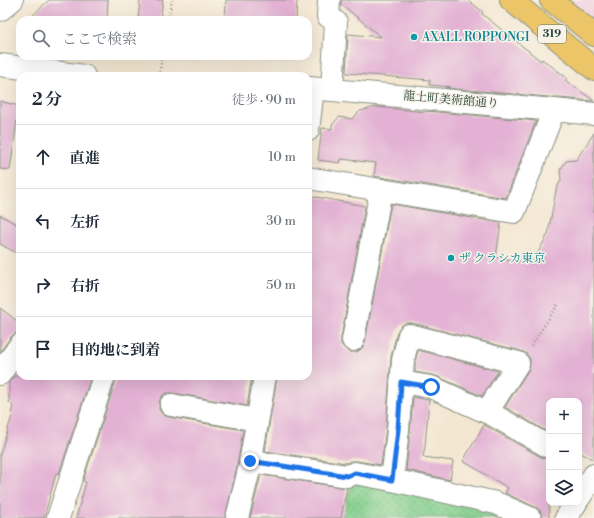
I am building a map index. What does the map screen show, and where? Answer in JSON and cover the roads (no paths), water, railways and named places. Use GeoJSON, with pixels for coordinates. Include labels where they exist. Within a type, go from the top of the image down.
{"type":"FeatureCollection","features":[{"type":"Feature","properties":{"kind":"main road","name":"319"},"geometry":{"type":"LineString","coordinates":[[511,0],[594,69]]}},
{"type":"Feature","properties":{"kind":"main road","name":"319"},"geometry":{"type":"LineString","coordinates":[[552,0],[594,35]]}},
{"type":"Feature","properties":{"kind":"street"},"geometry":{"type":"LineString","coordinates":[[0,10],[12,0]]}},
{"type":"Feature","properties":{"kind":"street"},"geometry":{"type":"LineString","coordinates":[[312,114],[336,22],[328,16],[329,0]]}},
{"type":"Feature","properties":{"kind":"street"},"geometry":{"type":"LineString","coordinates":[[0,65],[53,72]]}},
{"type":"Feature","properties":{"kind":"street","name":"龍土町美術館通り"},"geometry":{"type":"LineString","coordinates":[[318,89],[594,114]]}},
{"type":"Feature","properties":{"kind":"street"},"geometry":{"type":"LineString","coordinates":[[312,179],[514,212],[554,110]]}},
{"type":"Feature","properties":{"kind":"street"},"geometry":{"type":"LineString","coordinates":[[353,340],[381,190]]}},
{"type":"Feature","properties":{"kind":"street"},"geometry":{"type":"LineString","coordinates":[[392,480],[398,430],[403,360],[410,336],[518,363],[487,412]]}},
{"type":"Feature","properties":{"kind":"street"},"geometry":{"type":"LineString","coordinates":[[0,374],[16,351]]}},
{"type":"Feature","properties":{"kind":"street"},"geometry":{"type":"LineString","coordinates":[[58,518],[103,380]]}},
{"type":"Feature","properties":{"kind":"street"},"geometry":{"type":"LineString","coordinates":[[237,518],[250,461],[264,380]]}},
{"type":"Feature","properties":{"kind":"street"},"geometry":{"type":"LineString","coordinates":[[401,382],[431,387],[487,412],[546,445]]}},
{"type":"Feature","properties":{"kind":"street"},"geometry":{"type":"LineString","coordinates":[[171,405],[257,420]]}},
{"type":"Feature","properties":{"kind":"street"},"geometry":{"type":"LineString","coordinates":[[250,461],[347,476],[355,473],[392,480],[496,503],[530,518]]}},
{"type":"Feature","properties":{"kind":"street"},"geometry":{"type":"LineString","coordinates":[[582,466],[594,474],[582,493]]}},
{"type":"Feature","properties":{"kind":"street"},"geometry":{"type":"LineString","coordinates":[[566,518],[574,506]]}},
{"type":"Feature","properties":{"kind":"place","name":"AXALL ROPPONGI"},"geometry":{"type":"Point","coordinates":[414,37]}},
{"type":"Feature","properties":{"kind":"place","name":"ザ クラシカ東京"},"geometry":{"type":"Point","coordinates":[451,258]}}]}
